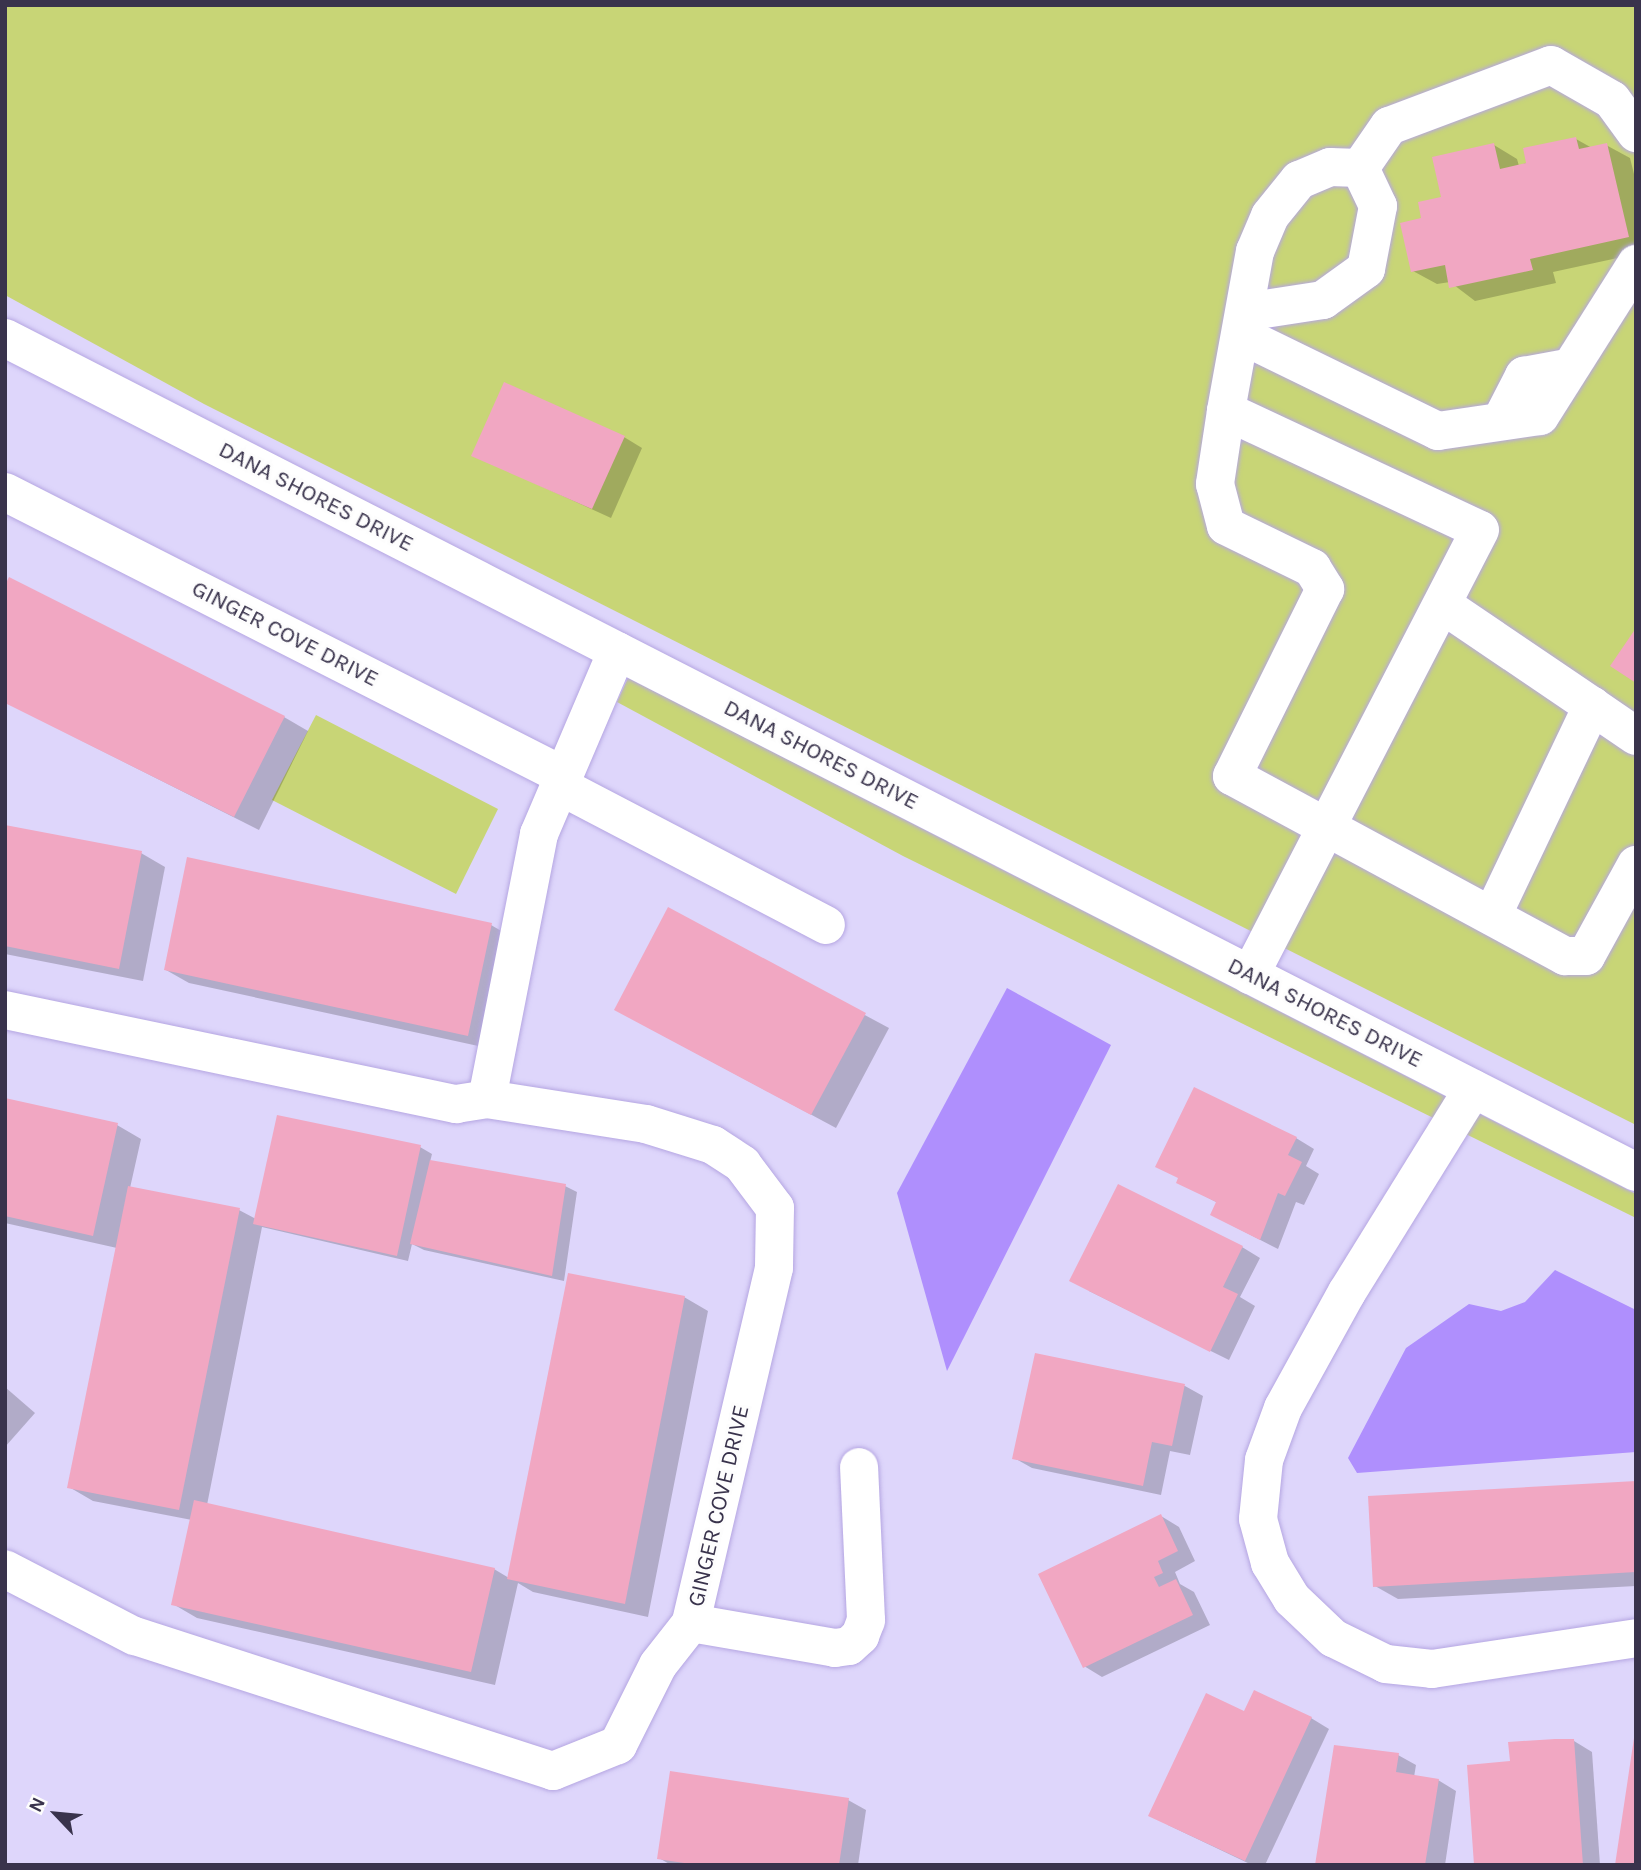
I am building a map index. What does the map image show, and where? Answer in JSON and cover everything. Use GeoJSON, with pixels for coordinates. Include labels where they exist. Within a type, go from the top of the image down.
{"type":"FeatureCollection","features":[{"type":"Feature","properties":{"kind":"street"},"geometry":{"type":"LineString","coordinates":[[1360,168],[1389,126],[1551,65],[1612,100],[1636,133]]}},
{"type":"Feature","properties":{"kind":"street"},"geometry":{"type":"LineString","coordinates":[[1360,168],[1330,167],[1299,180],[1270,216],[1255,251],[1215,484],[1226,526],[1312,568],[1325,589],[1231,776],[1565,956],[1587,956],[1636,864]]}},
{"type":"Feature","properties":{"kind":"street"},"geometry":{"type":"LineString","coordinates":[[1243,323],[1323,300],[1366,269],[1377,206],[1360,168]]}},
{"type":"Feature","properties":{"kind":"street"},"geometry":{"type":"LineString","coordinates":[[1243,323],[1438,430],[1540,416],[1567,368],[1636,264]]}},
{"type":"Feature","properties":{"kind":"street","name":"DANA SHORES DRIVE"},"geometry":{"type":"LineString","coordinates":[[5,338],[1636,1172]]}},
{"type":"Feature","properties":{"kind":"street"},"geometry":{"type":"LineString","coordinates":[[1226,411],[1479,530],[1329,830],[1250,975]]}},
{"type":"Feature","properties":{"kind":"street","name":"GINGER COVE DRIVE"},"geometry":{"type":"LineString","coordinates":[[5,492],[562,781],[826,925]]}},
{"type":"Feature","properties":{"kind":"street"},"geometry":{"type":"LineString","coordinates":[[1443,605],[1636,736]]}},
{"type":"Feature","properties":{"kind":"street"},"geometry":{"type":"LineString","coordinates":[[487,1099],[539,834],[617,651]]}},
{"type":"Feature","properties":{"kind":"street"},"geometry":{"type":"LineString","coordinates":[[1492,916],[1592,706]]}},
{"type":"Feature","properties":{"kind":"street","name":"GINGER COVE DRIVE"},"geometry":{"type":"LineString","coordinates":[[5,1010],[456,1104],[487,1099],[646,1124],[713,1145],[742,1164],[775,1208],[774,1268],[691,1623],[658,1665],[618,1745],[553,1771],[134,1636],[5,1569]]}},
{"type":"Feature","properties":{"kind":"street"},"geometry":{"type":"LineString","coordinates":[[1473,1089],[1347,1292],[1283,1408],[1264,1460],[1258,1518],[1270,1563],[1292,1599],[1333,1638],[1386,1664],[1432,1668],[1636,1638]]}},
{"type":"Feature","properties":{"kind":"street"},"geometry":{"type":"LineString","coordinates":[[691,1623],[835,1648],[849,1646],[860,1636],[866,1620],[859,1467]]}},
{"type":"Feature","properties":{"kind":"green space"},"geometry":{"type":"Polygon","coordinates":[[[5,5],[1636,5],[1636,1125],[204,404],[5,295],[5,5]]]}},
{"type":"Feature","properties":{"kind":"green space"},"geometry":{"type":"Polygon","coordinates":[[[628,678],[1636,1194],[1636,1218],[903,856],[617,702],[628,678]]]}},
{"type":"Feature","properties":{"kind":"green space"},"geometry":{"type":"Polygon","coordinates":[[[316,715],[498,809],[456,894],[272,800],[316,715]]]}},
{"type":"Feature","properties":{"kind":"shaded area"},"geometry":{"type":"Polygon","coordinates":[[[1007,988],[1111,1045],[947,1371],[897,1193],[1007,988]]]}},
{"type":"Feature","properties":{"kind":"shaded area"},"geometry":{"type":"Polygon","coordinates":[[[1555,1270],[1636,1310],[1636,1452],[1357,1473],[1348,1458],[1406,1348],[1469,1304],[1501,1311],[1525,1302],[1555,1270]]]}},
{"type":"Feature","properties":{"kind":"building"},"geometry":{"type":"Polygon","coordinates":[[[1576,137],[1579,149],[1607,143],[1629,237],[1530,259],[1533,270],[1449,288],[1445,265],[1411,272],[1400,223],[1421,218],[1418,202],[1441,197],[1432,157],[1494,143],[1500,169],[1526,163],[1523,148],[1576,137]]]}},
{"type":"Feature","properties":{"kind":"building"},"geometry":{"type":"Polygon","coordinates":[[[504,382],[625,436],[592,509],[471,456],[504,382]]]}},
{"type":"Feature","properties":{"kind":"building"},"geometry":{"type":"Polygon","coordinates":[[[9,577],[285,716],[234,817],[5,703],[5,585],[9,577]]]}},
{"type":"Feature","properties":{"kind":"building"},"geometry":{"type":"Polygon","coordinates":[[[1636,628],[1636,683],[1610,666],[1636,628]]]}},
{"type":"Feature","properties":{"kind":"building"},"geometry":{"type":"Polygon","coordinates":[[[5,825],[142,851],[119,969],[5,946],[5,825]]]}},
{"type":"Feature","properties":{"kind":"building"},"geometry":{"type":"Polygon","coordinates":[[[187,857],[492,923],[468,1036],[164,970],[187,857]]]}},
{"type":"Feature","properties":{"kind":"building"},"geometry":{"type":"Polygon","coordinates":[[[668,907],[866,1013],[811,1115],[614,1010],[668,907]]]}},
{"type":"Feature","properties":{"kind":"building"},"geometry":{"type":"Polygon","coordinates":[[[1194,1087],[1297,1137],[1288,1155],[1302,1162],[1285,1196],[1278,1193],[1260,1240],[1210,1215],[1216,1202],[1176,1183],[1178,1178],[1155,1167],[1194,1087]]]}},
{"type":"Feature","properties":{"kind":"building"},"geometry":{"type":"Polygon","coordinates":[[[5,1098],[118,1123],[93,1236],[5,1216],[5,1098]]]}},
{"type":"Feature","properties":{"kind":"building"},"geometry":{"type":"Polygon","coordinates":[[[277,1115],[421,1145],[397,1256],[253,1224],[277,1115]]]}},
{"type":"Feature","properties":{"kind":"building"},"geometry":{"type":"Polygon","coordinates":[[[430,1160],[566,1184],[552,1276],[410,1244],[430,1160]]]}},
{"type":"Feature","properties":{"kind":"building"},"geometry":{"type":"Polygon","coordinates":[[[1118,1184],[1243,1246],[1223,1287],[1238,1294],[1210,1352],[1069,1281],[1118,1184]]]}},
{"type":"Feature","properties":{"kind":"building"},"geometry":{"type":"Polygon","coordinates":[[[128,1186],[240,1208],[179,1510],[67,1488],[128,1186]]]}},
{"type":"Feature","properties":{"kind":"building"},"geometry":{"type":"Polygon","coordinates":[[[568,1273],[685,1296],[625,1604],[507,1579],[568,1273]]]}},
{"type":"Feature","properties":{"kind":"building"},"geometry":{"type":"Polygon","coordinates":[[[1035,1353],[1185,1384],[1172,1446],[1152,1442],[1143,1486],[1012,1459],[1035,1353]]]}},
{"type":"Feature","properties":{"kind":"building"},"geometry":{"type":"Polygon","coordinates":[[[1636,1481],[1636,1572],[1373,1587],[1368,1496],[1636,1481]]]}},
{"type":"Feature","properties":{"kind":"building"},"geometry":{"type":"Polygon","coordinates":[[[194,1500],[495,1568],[471,1672],[171,1605],[194,1500]]]}},
{"type":"Feature","properties":{"kind":"building"},"geometry":{"type":"Polygon","coordinates":[[[1161,1514],[1178,1551],[1158,1561],[1163,1573],[1154,1577],[1159,1587],[1176,1579],[1193,1615],[1083,1668],[1038,1574],[1161,1514]]]}},
{"type":"Feature","properties":{"kind":"building"},"geometry":{"type":"Polygon","coordinates":[[[1254,1690],[1312,1717],[1245,1861],[1148,1816],[1206,1693],[1244,1711],[1254,1690]]]}},
{"type":"Feature","properties":{"kind":"building"},"geometry":{"type":"Polygon","coordinates":[[[1634,1738],[1636,1865],[1615,1865],[1634,1738]]]}},
{"type":"Feature","properties":{"kind":"building"},"geometry":{"type":"Polygon","coordinates":[[[1574,1739],[1583,1865],[1474,1865],[1467,1765],[1510,1761],[1508,1742],[1574,1739]]]}},
{"type":"Feature","properties":{"kind":"building"},"geometry":{"type":"Polygon","coordinates":[[[1334,1745],[1399,1753],[1396,1772],[1439,1779],[1425,1865],[1315,1865],[1334,1745]]]}},
{"type":"Feature","properties":{"kind":"building"},"geometry":{"type":"Polygon","coordinates":[[[670,1771],[849,1798],[839,1865],[698,1865],[657,1859],[670,1771]]]}}]}
